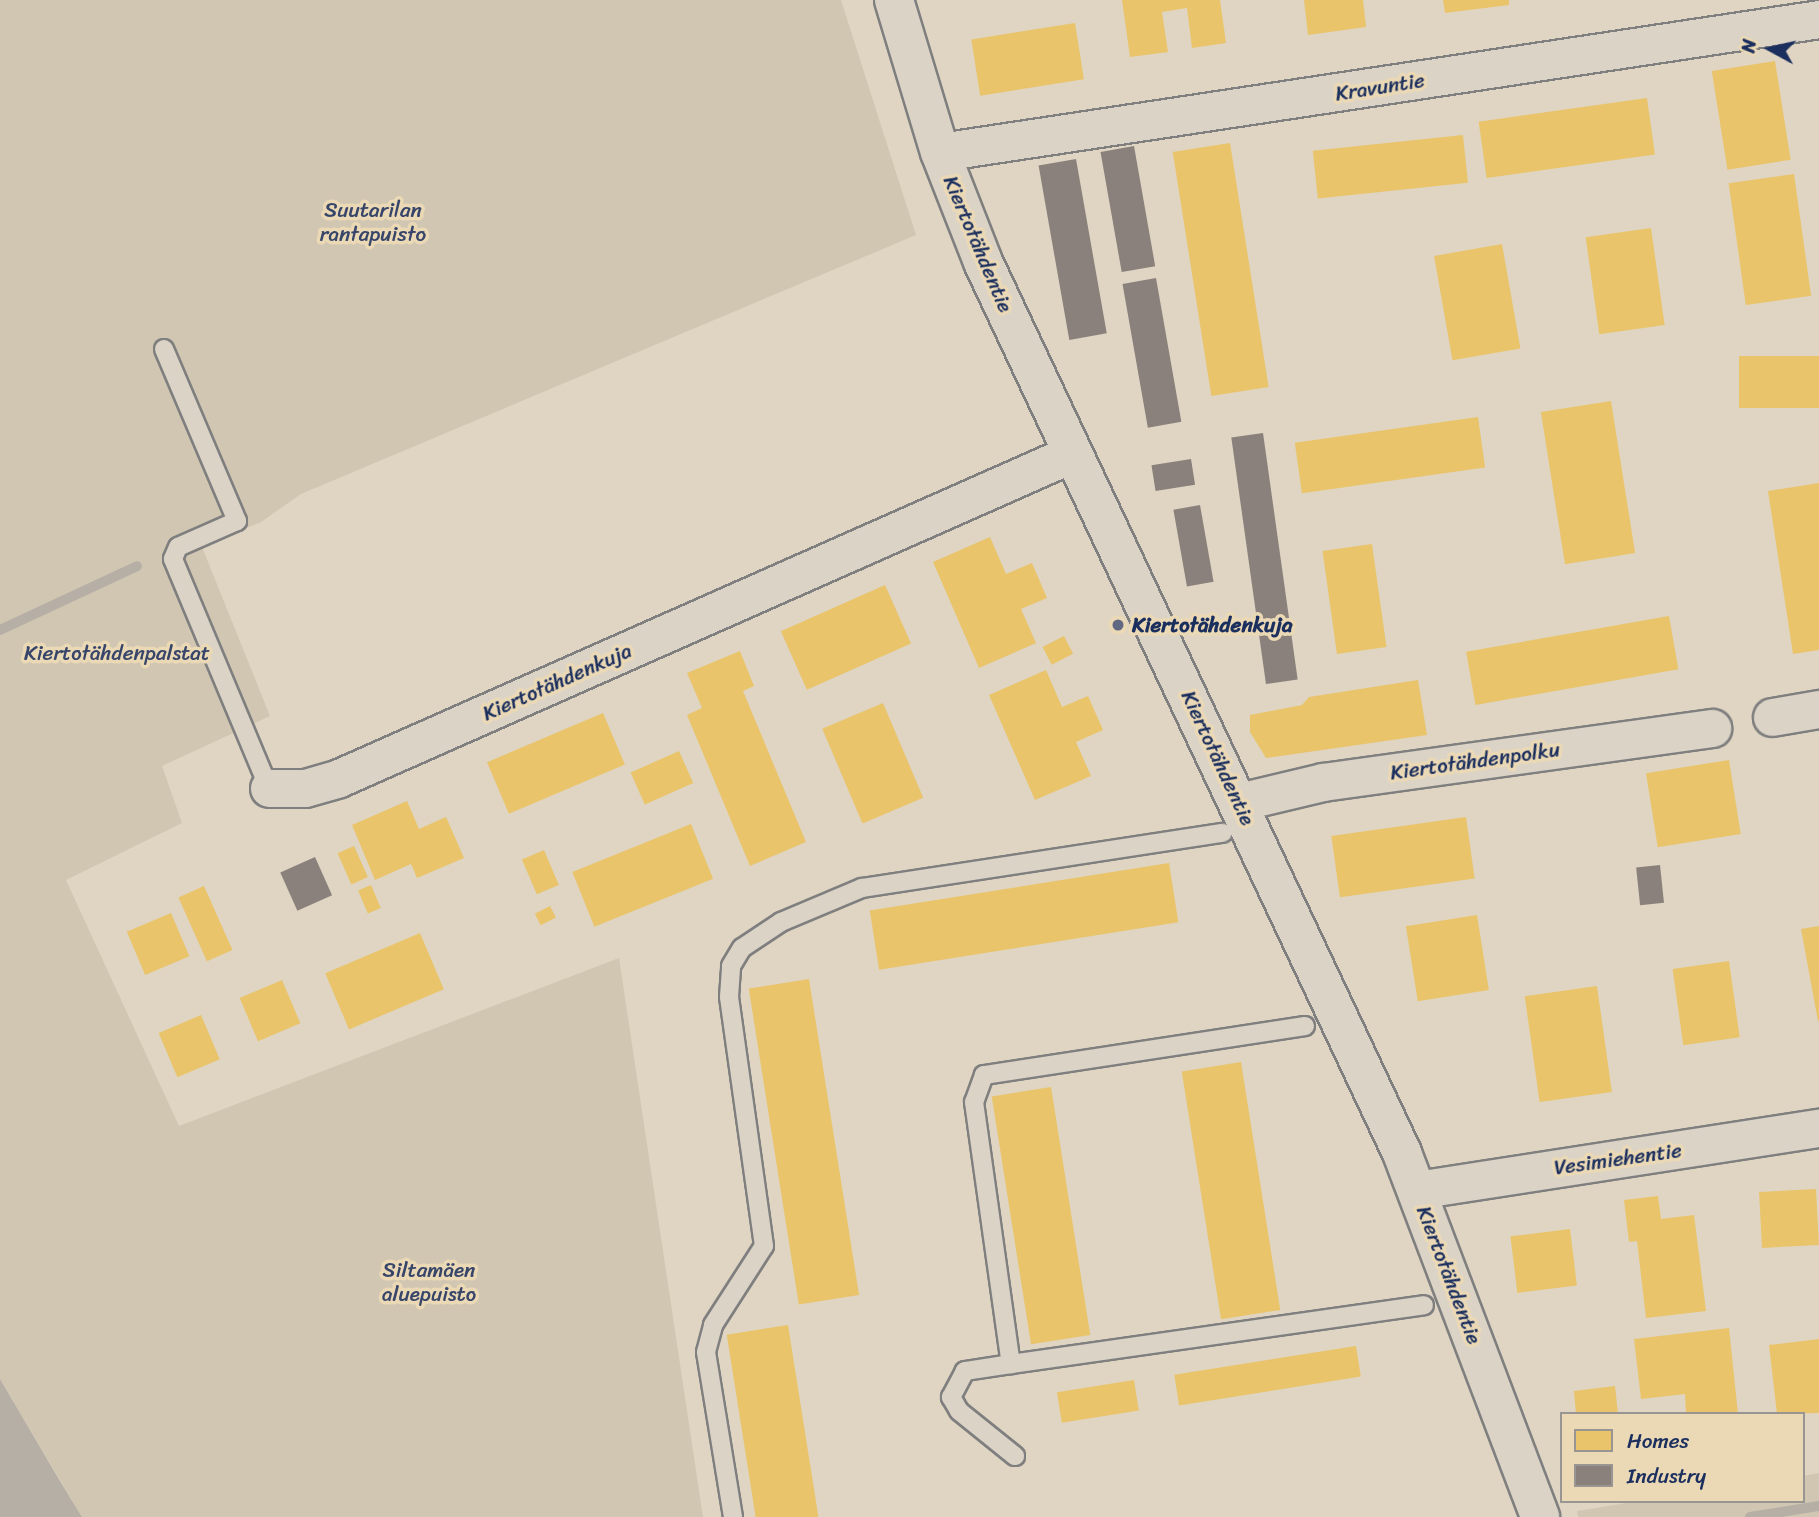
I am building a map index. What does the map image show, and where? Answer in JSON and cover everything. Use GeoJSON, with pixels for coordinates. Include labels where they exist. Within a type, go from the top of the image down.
{"type":"FeatureCollection","features":[{"type":"Feature","properties":{"kind":"street","name":"Kiertotähdentie"},"geometry":{"type":"LineString","coordinates":[[894,0],[940,152],[982,262],[1071,454],[1231,817],[1417,1190],[1540,1517]]}},
{"type":"Feature","properties":{"kind":"street","name":"Kravuntie"},"geometry":{"type":"LineString","coordinates":[[940,152],[1819,19]]}},
{"type":"Feature","properties":{"kind":"street","name":"Kiertotähdenkuja"},"geometry":{"type":"LineString","coordinates":[[269,788],[305,788],[339,778],[1071,454]]}},
{"type":"Feature","properties":{"kind":"street"},"geometry":{"type":"LineString","coordinates":[[1772,717],[1819,709]]}},
{"type":"Feature","properties":{"kind":"street","name":"Kiertotähdenpolku"},"geometry":{"type":"LineString","coordinates":[[1231,817],[1323,782],[1712,728]]}},
{"type":"Feature","properties":{"kind":"street","name":"Vesimiehentie"},"geometry":{"type":"LineString","coordinates":[[1417,1190],[1819,1128]]}},
{"type":"Feature","properties":{"kind":"lane"},"geometry":{"type":"LineString","coordinates":[[164,349],[237,521],[178,547],[173,559],[269,788]]}},
{"type":"Feature","properties":{"kind":"lane"},"geometry":{"type":"LineString","coordinates":[[733,1517],[706,1352],[713,1325],[764,1246],[729,997],[731,966],[742,948],[781,922],[862,888],[1231,817]]}},
{"type":"Feature","properties":{"kind":"lane"},"geometry":{"type":"LineString","coordinates":[[1011,1364],[974,1102],[984,1075],[1305,1026]]}},
{"type":"Feature","properties":{"kind":"lane"},"geometry":{"type":"LineString","coordinates":[[1015,1456],[959,1411],[951,1397],[965,1371],[1424,1305]]}},
{"type":"Feature","properties":{"kind":"green space"},"geometry":{"type":"Polygon","coordinates":[[[0,0],[841,0],[916,235],[301,494],[261,522],[202,547],[270,716],[162,766],[182,823],[66,880],[179,1126],[619,958],[703,1517],[82,1517],[0,1379],[0,0]]]}},
{"type":"Feature","properties":{"kind":"green space"},"geometry":{"type":"Polygon","coordinates":[[[1819,1473],[1819,1517],[1578,1517],[1577,1511],[1627,1503],[1805,1503],[1805,1476],[1819,1473]]]}},
{"type":"Feature","properties":{"kind":"shaded area"},"geometry":{"type":"Polygon","coordinates":[[[0,1379],[60,1481],[82,1517],[0,1517],[0,1379]]]}},
{"type":"Feature","properties":{"kind":"building: Homes"},"geometry":{"type":"Polygon","coordinates":[[[1122,0],[1220,0],[1226,43],[1192,48],[1187,8],[1162,12],[1168,52],[1130,57],[1122,0]]]}},
{"type":"Feature","properties":{"kind":"building: Homes"},"geometry":{"type":"Polygon","coordinates":[[[1304,0],[1363,0],[1366,27],[1308,35],[1304,0]]]}},
{"type":"Feature","properties":{"kind":"building: Homes"},"geometry":{"type":"Polygon","coordinates":[[[1443,0],[1509,0],[1509,5],[1445,13],[1443,0]]]}},
{"type":"Feature","properties":{"kind":"building: Homes"},"geometry":{"type":"Polygon","coordinates":[[[1075,23],[1084,79],[980,96],[971,39],[1075,23]]]}},
{"type":"Feature","properties":{"kind":"building: Homes"},"geometry":{"type":"Polygon","coordinates":[[[1775,61],[1791,160],[1727,170],[1712,71],[1775,61]]]}},
{"type":"Feature","properties":{"kind":"building: Homes"},"geometry":{"type":"Polygon","coordinates":[[[1647,98],[1655,154],[1487,178],[1479,122],[1647,98]]]}},
{"type":"Feature","properties":{"kind":"building: Homes"},"geometry":{"type":"Polygon","coordinates":[[[1463,135],[1468,183],[1318,199],[1313,151],[1463,135]]]}},
{"type":"Feature","properties":{"kind":"building: Homes"},"geometry":{"type":"Polygon","coordinates":[[[1230,143],[1269,387],[1211,396],[1173,152],[1230,143]]]}},
{"type":"Feature","properties":{"kind":"building: Homes"},"geometry":{"type":"Polygon","coordinates":[[[1794,174],[1811,296],[1746,305],[1729,183],[1794,174]]]}},
{"type":"Feature","properties":{"kind":"building: Homes"},"geometry":{"type":"Polygon","coordinates":[[[1651,228],[1665,325],[1599,334],[1586,237],[1651,228]]]}},
{"type":"Feature","properties":{"kind":"building: Homes"},"geometry":{"type":"Polygon","coordinates":[[[1502,244],[1520,348],[1452,360],[1434,256],[1502,244]]]}},
{"type":"Feature","properties":{"kind":"building: Homes"},"geometry":{"type":"Polygon","coordinates":[[[1739,356],[1819,356],[1819,408],[1739,408],[1739,356]]]}},
{"type":"Feature","properties":{"kind":"building: Homes"},"geometry":{"type":"Polygon","coordinates":[[[1611,401],[1635,553],[1565,564],[1541,412],[1611,401]]]}},
{"type":"Feature","properties":{"kind":"building: Homes"},"geometry":{"type":"Polygon","coordinates":[[[1478,417],[1485,468],[1302,493],[1295,443],[1478,417]]]}},
{"type":"Feature","properties":{"kind":"building: Homes"},"geometry":{"type":"Polygon","coordinates":[[[1819,483],[1819,650],[1793,654],[1768,491],[1819,483]]]}},
{"type":"Feature","properties":{"kind":"building: Homes"},"geometry":{"type":"Polygon","coordinates":[[[990,537],[1006,574],[1032,563],[1047,598],[1021,609],[1036,643],[979,668],[933,562],[990,537]]]}},
{"type":"Feature","properties":{"kind":"building: Homes"},"geometry":{"type":"Polygon","coordinates":[[[1372,544],[1386,647],[1337,654],[1322,551],[1372,544]]]}},
{"type":"Feature","properties":{"kind":"building: Homes"},"geometry":{"type":"Polygon","coordinates":[[[885,585],[911,643],[807,690],[781,631],[885,585]]]}},
{"type":"Feature","properties":{"kind":"building: Homes"},"geometry":{"type":"Polygon","coordinates":[[[1669,616],[1678,669],[1476,705],[1466,652],[1669,616]]]}},
{"type":"Feature","properties":{"kind":"building: Homes"},"geometry":{"type":"Polygon","coordinates":[[[1064,636],[1073,654],[1052,665],[1043,647],[1064,636]]]}},
{"type":"Feature","properties":{"kind":"building: Homes"},"geometry":{"type":"Polygon","coordinates":[[[740,651],[754,686],[743,691],[806,842],[750,866],[687,715],[702,708],[687,673],[740,651]]]}},
{"type":"Feature","properties":{"kind":"building: Homes"},"geometry":{"type":"Polygon","coordinates":[[[1046,670],[1062,707],[1088,696],[1103,730],[1076,742],[1091,776],[1035,800],[989,695],[1046,670]]]}},
{"type":"Feature","properties":{"kind":"building: Homes"},"geometry":{"type":"Polygon","coordinates":[[[1418,680],[1427,735],[1266,758],[1250,732],[1250,715],[1302,705],[1309,697],[1418,680]]]}},
{"type":"Feature","properties":{"kind":"building: Homes"},"geometry":{"type":"Polygon","coordinates":[[[883,703],[923,798],[862,824],[822,729],[883,703]]]}},
{"type":"Feature","properties":{"kind":"building: Homes"},"geometry":{"type":"Polygon","coordinates":[[[603,713],[625,765],[509,814],[487,762],[603,713]]]}},
{"type":"Feature","properties":{"kind":"building: Homes"},"geometry":{"type":"Polygon","coordinates":[[[679,751],[693,783],[645,805],[631,773],[679,751]]]}},
{"type":"Feature","properties":{"kind":"building: Homes"},"geometry":{"type":"Polygon","coordinates":[[[1729,760],[1741,834],[1658,847],[1646,773],[1729,760]]]}},
{"type":"Feature","properties":{"kind":"building: Homes"},"geometry":{"type":"Polygon","coordinates":[[[407,801],[419,829],[446,817],[464,858],[417,878],[411,864],[375,880],[352,825],[407,801]]]}},
{"type":"Feature","properties":{"kind":"building: Homes"},"geometry":{"type":"Polygon","coordinates":[[[1466,817],[1475,878],[1340,897],[1331,836],[1466,817]]]}},
{"type":"Feature","properties":{"kind":"building: Homes"},"geometry":{"type":"Polygon","coordinates":[[[691,824],[713,879],[594,927],[572,872],[691,824]]]}},
{"type":"Feature","properties":{"kind":"building: Homes"},"geometry":{"type":"Polygon","coordinates":[[[354,846],[368,877],[351,884],[338,853],[354,846]]]}},
{"type":"Feature","properties":{"kind":"building: Homes"},"geometry":{"type":"Polygon","coordinates":[[[544,850],[559,885],[537,894],[522,859],[544,850]]]}},
{"type":"Feature","properties":{"kind":"building: Homes"},"geometry":{"type":"Polygon","coordinates":[[[1169,863],[1178,922],[879,970],[870,910],[1169,863]]]}},
{"type":"Feature","properties":{"kind":"building: Homes"},"geometry":{"type":"Polygon","coordinates":[[[371,885],[381,908],[368,913],[358,890],[371,885]]]}},
{"type":"Feature","properties":{"kind":"building: Homes"},"geometry":{"type":"Polygon","coordinates":[[[204,886],[232,950],[207,961],[178,897],[204,886]]]}},
{"type":"Feature","properties":{"kind":"building: Homes"},"geometry":{"type":"Polygon","coordinates":[[[550,906],[556,918],[541,925],[535,914],[550,906]]]}},
{"type":"Feature","properties":{"kind":"building: Homes"},"geometry":{"type":"Polygon","coordinates":[[[171,913],[189,956],[145,975],[127,932],[171,913]]]}},
{"type":"Feature","properties":{"kind":"building: Homes"},"geometry":{"type":"Polygon","coordinates":[[[1477,915],[1489,990],[1418,1001],[1406,926],[1477,915]]]}},
{"type":"Feature","properties":{"kind":"building: Homes"},"geometry":{"type":"Polygon","coordinates":[[[1819,926],[1819,1021],[1818,1021],[1801,929],[1819,926]]]}},
{"type":"Feature","properties":{"kind":"building: Homes"},"geometry":{"type":"Polygon","coordinates":[[[420,933],[444,989],[349,1029],[325,973],[420,933]]]}},
{"type":"Feature","properties":{"kind":"building: Homes"},"geometry":{"type":"Polygon","coordinates":[[[1729,961],[1740,1037],[1683,1045],[1673,969],[1729,961]]]}},
{"type":"Feature","properties":{"kind":"building: Homes"},"geometry":{"type":"Polygon","coordinates":[[[809,979],[859,1295],[799,1305],[749,989],[809,979]]]}},
{"type":"Feature","properties":{"kind":"building: Homes"},"geometry":{"type":"Polygon","coordinates":[[[282,980],[300,1023],[258,1041],[240,998],[282,980]]]}},
{"type":"Feature","properties":{"kind":"building: Homes"},"geometry":{"type":"Polygon","coordinates":[[[1597,986],[1612,1092],[1540,1102],[1525,996],[1597,986]]]}},
{"type":"Feature","properties":{"kind":"building: Homes"},"geometry":{"type":"Polygon","coordinates":[[[201,1015],[220,1059],[177,1077],[159,1033],[201,1015]]]}},
{"type":"Feature","properties":{"kind":"building: Homes"},"geometry":{"type":"Polygon","coordinates":[[[1241,1062],[1280,1310],[1221,1319],[1182,1071],[1241,1062]]]}},
{"type":"Feature","properties":{"kind":"building: Homes"},"geometry":{"type":"Polygon","coordinates":[[[1051,1087],[1090,1335],[1031,1344],[992,1096],[1051,1087]]]}},
{"type":"Feature","properties":{"kind":"building: Homes"},"geometry":{"type":"Polygon","coordinates":[[[1816,1189],[1819,1245],[1762,1248],[1759,1192],[1816,1189]]]}},
{"type":"Feature","properties":{"kind":"building: Homes"},"geometry":{"type":"Polygon","coordinates":[[[1658,1196],[1661,1219],[1694,1215],[1706,1311],[1646,1318],[1637,1241],[1629,1242],[1624,1200],[1658,1196]]]}},
{"type":"Feature","properties":{"kind":"building: Homes"},"geometry":{"type":"Polygon","coordinates":[[[1570,1229],[1577,1286],[1517,1293],[1510,1236],[1570,1229]]]}},
{"type":"Feature","properties":{"kind":"building: Homes"},"geometry":{"type":"Polygon","coordinates":[[[788,1325],[818,1517],[756,1517],[727,1335],[788,1325]]]}},
{"type":"Feature","properties":{"kind":"building: Homes"},"geometry":{"type":"Polygon","coordinates":[[[1729,1328],[1738,1412],[1686,1412],[1685,1394],[1641,1399],[1634,1339],[1729,1328]]]}},
{"type":"Feature","properties":{"kind":"building: Homes"},"geometry":{"type":"Polygon","coordinates":[[[1819,1339],[1819,1413],[1777,1412],[1769,1345],[1819,1339]]]}},
{"type":"Feature","properties":{"kind":"building: Homes"},"geometry":{"type":"Polygon","coordinates":[[[1356,1346],[1361,1377],[1179,1405],[1174,1375],[1356,1346]]]}},
{"type":"Feature","properties":{"kind":"building: Homes"},"geometry":{"type":"Polygon","coordinates":[[[1134,1380],[1139,1411],[1062,1423],[1057,1392],[1134,1380]]]}},
{"type":"Feature","properties":{"kind":"building: Homes"},"geometry":{"type":"Polygon","coordinates":[[[1615,1386],[1618,1412],[1576,1412],[1574,1391],[1615,1386]]]}},
{"type":"Feature","properties":{"kind":"building: Industry"},"geometry":{"type":"Polygon","coordinates":[[[1134,146],[1155,266],[1122,272],[1101,152],[1134,146]]]}},
{"type":"Feature","properties":{"kind":"building: Industry"},"geometry":{"type":"Polygon","coordinates":[[[1076,159],[1107,333],[1069,340],[1039,166],[1076,159]]]}},
{"type":"Feature","properties":{"kind":"building: Industry"},"geometry":{"type":"Polygon","coordinates":[[[1156,278],[1181,422],[1148,428],[1123,284],[1156,278]]]}},
{"type":"Feature","properties":{"kind":"building: Industry"},"geometry":{"type":"Polygon","coordinates":[[[1263,433],[1298,680],[1266,684],[1231,437],[1263,433]]]}},
{"type":"Feature","properties":{"kind":"building: Industry"},"geometry":{"type":"Polygon","coordinates":[[[1191,459],[1195,485],[1156,491],[1151,465],[1191,459]]]}},
{"type":"Feature","properties":{"kind":"building: Industry"},"geometry":{"type":"Polygon","coordinates":[[[1200,505],[1214,582],[1187,587],[1173,510],[1200,505]]]}},
{"type":"Feature","properties":{"kind":"building: Industry"},"geometry":{"type":"Polygon","coordinates":[[[315,857],[332,895],[297,911],[280,872],[315,857]]]}},
{"type":"Feature","properties":{"kind":"building: Industry"},"geometry":{"type":"Polygon","coordinates":[[[1660,865],[1664,903],[1640,905],[1636,868],[1660,865]]]}},
{"type":"Feature","properties":{"kind":"waterway"},"geometry":{"type":"LineString","coordinates":[[0,630],[137,566]]}},
{"type":"Feature","properties":{"kind":"waterway"},"geometry":{"type":"LineString","coordinates":[[1750,1517],[1819,1506]]}},
{"type":"Feature","properties":{"kind":"place","name":"Kiertotähdenkuja"},"geometry":{"type":"Point","coordinates":[1118,625]}},
{"type":"Feature","properties":{"kind":"park label","name":"Suutarilan rantapuisto"},"geometry":{"type":"Point","coordinates":[373,222]}},
{"type":"Feature","properties":{"kind":"park label","name":"Kiertotähdenpalstat"},"geometry":{"type":"Point","coordinates":[117,653]}},
{"type":"Feature","properties":{"kind":"park label","name":"Siltamäen aluepuisto"},"geometry":{"type":"Point","coordinates":[429,1282]}}]}
